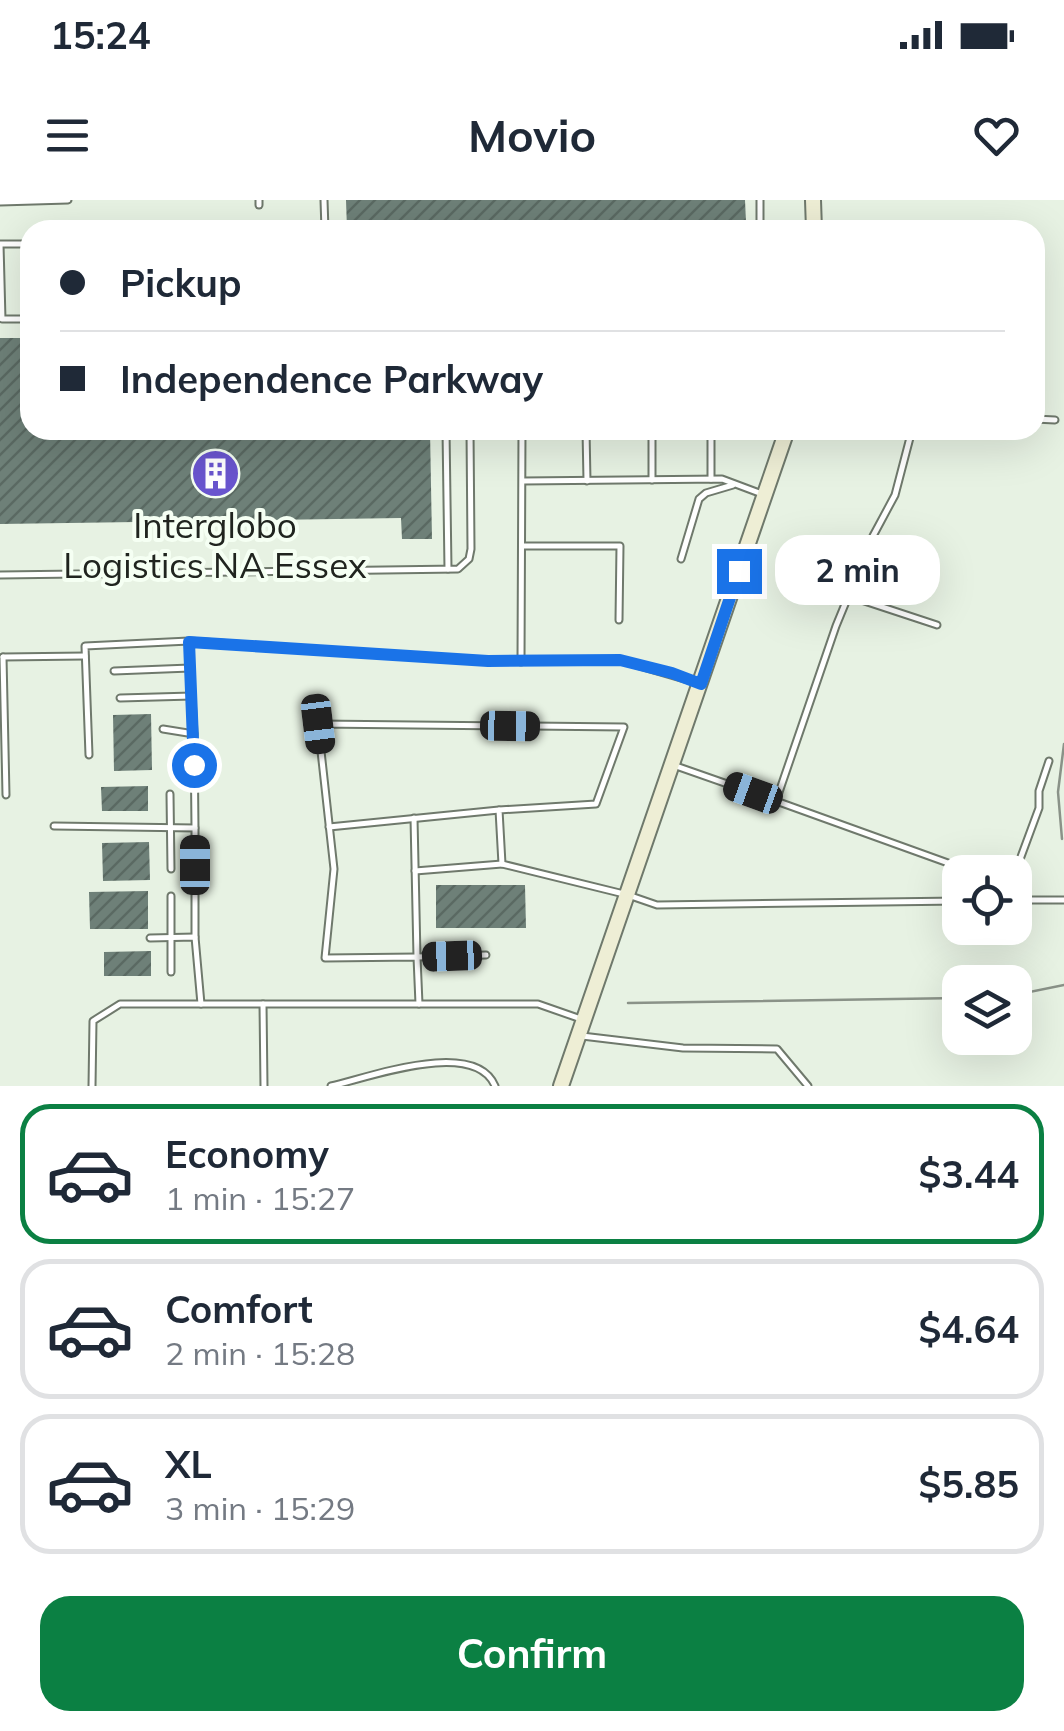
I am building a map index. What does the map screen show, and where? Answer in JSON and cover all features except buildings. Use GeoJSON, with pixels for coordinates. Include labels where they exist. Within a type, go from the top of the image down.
{"type":"FeatureCollection","features":[{"type":"Feature","properties":{"kind":"main road"},"geometry":{"type":"LineString","coordinates":[[561,1086],[784,440]]}},
{"type":"Feature","properties":{"kind":"lane"},"geometry":{"type":"LineString","coordinates":[[0,202],[68,200]]}},
{"type":"Feature","properties":{"kind":"lane"},"geometry":{"type":"LineString","coordinates":[[20,244],[0,244],[2,320],[20,319]]}},
{"type":"Feature","properties":{"kind":"lane"},"geometry":{"type":"LineString","coordinates":[[1045,420],[1055,420]]}},
{"type":"Feature","properties":{"kind":"lane"},"geometry":{"type":"LineString","coordinates":[[446,440],[448,569]]}},
{"type":"Feature","properties":{"kind":"lane"},"geometry":{"type":"LineString","coordinates":[[0,575],[458,569],[472,549],[470,440]]}},
{"type":"Feature","properties":{"kind":"lane"},"geometry":{"type":"LineString","coordinates":[[521,662],[522,440]]}},
{"type":"Feature","properties":{"kind":"lane"},"geometry":{"type":"LineString","coordinates":[[586,440],[586,480]]}},
{"type":"Feature","properties":{"kind":"lane"},"geometry":{"type":"LineString","coordinates":[[652,440],[652,480]]}},
{"type":"Feature","properties":{"kind":"lane"},"geometry":{"type":"LineString","coordinates":[[711,440],[711,480]]}},
{"type":"Feature","properties":{"kind":"lane"},"geometry":{"type":"LineString","coordinates":[[776,801],[836,626],[873,536],[896,495],[910,440]]}},
{"type":"Feature","properties":{"kind":"lane"},"geometry":{"type":"LineString","coordinates":[[523,481],[711,480],[765,495]]}},
{"type":"Feature","properties":{"kind":"lane"},"geometry":{"type":"LineString","coordinates":[[681,560],[699,500],[706,493],[736,484]]}},
{"type":"Feature","properties":{"kind":"lane"},"geometry":{"type":"LineString","coordinates":[[522,546],[620,546],[619,620]]}},
{"type":"Feature","properties":{"kind":"lane"},"geometry":{"type":"LineString","coordinates":[[849,596],[937,625]]}},
{"type":"Feature","properties":{"kind":"lane"},"geometry":{"type":"LineString","coordinates":[[88,754],[85,646],[189,642],[521,662],[620,660],[701,684]]}},
{"type":"Feature","properties":{"kind":"lane"},"geometry":{"type":"LineString","coordinates":[[189,642],[200,1004]]}},
{"type":"Feature","properties":{"kind":"lane"},"geometry":{"type":"LineString","coordinates":[[6,796],[2,657],[85,656]]}},
{"type":"Feature","properties":{"kind":"lane"},"geometry":{"type":"LineString","coordinates":[[114,670],[190,668]]}},
{"type":"Feature","properties":{"kind":"lane"},"geometry":{"type":"LineString","coordinates":[[120,698],[192,696]]}},
{"type":"Feature","properties":{"kind":"lane"},"geometry":{"type":"LineString","coordinates":[[329,827],[596,804],[624,727],[318,724],[329,827],[334,869],[325,958],[486,955]]}},
{"type":"Feature","properties":{"kind":"lane"},"geometry":{"type":"LineString","coordinates":[[163,730],[194,734]]}},
{"type":"Feature","properties":{"kind":"lane"},"geometry":{"type":"LineString","coordinates":[[1021,855],[1039,808],[1039,791],[1049,761]]}},
{"type":"Feature","properties":{"kind":"lane"},"geometry":{"type":"LineString","coordinates":[[673,765],[942,861]]}},
{"type":"Feature","properties":{"kind":"lane"},"geometry":{"type":"LineString","coordinates":[[170,794],[171,869]]}},
{"type":"Feature","properties":{"kind":"lane"},"geometry":{"type":"LineString","coordinates":[[499,810],[502,864]]}},
{"type":"Feature","properties":{"kind":"lane"},"geometry":{"type":"LineString","coordinates":[[414,818],[419,1004]]}},
{"type":"Feature","properties":{"kind":"lane"},"geometry":{"type":"LineString","coordinates":[[54,826],[195,828]]}},
{"type":"Feature","properties":{"kind":"lane"},"geometry":{"type":"LineString","coordinates":[[415,871],[502,864],[657,905],[942,901]]}},
{"type":"Feature","properties":{"kind":"lane"},"geometry":{"type":"LineString","coordinates":[[170,896],[172,972]]}},
{"type":"Feature","properties":{"kind":"lane"},"geometry":{"type":"LineString","coordinates":[[1032,900],[1064,900]]}},
{"type":"Feature","properties":{"kind":"lane"},"geometry":{"type":"LineString","coordinates":[[150,938],[196,937]]}},
{"type":"Feature","properties":{"kind":"lane"},"geometry":{"type":"LineString","coordinates":[[92,1086],[93,1021],[120,1004],[538,1004],[581,1028],[682,1048],[777,1049],[808,1086]]}},
{"type":"Feature","properties":{"kind":"lane"},"geometry":{"type":"LineString","coordinates":[[263,1004],[264,1086]]}},
{"type":"Feature","properties":{"kind":"lane"},"geometry":{"type":"LineString","coordinates":[[330,1086],[453,1060],[479,1066],[490,1074],[494,1086]]}},
{"type":"Feature","properties":{"kind":"railway"},"geometry":{"type":"LineString","coordinates":[[1062,839],[1058,792],[1064,744]]}},
{"type":"Feature","properties":{"kind":"railway"},"geometry":{"type":"LineString","coordinates":[[1032,992],[1064,985]]}},
{"type":"Feature","properties":{"kind":"railway"},"geometry":{"type":"LineString","coordinates":[[628,1003],[942,998]]}},
{"type":"Feature","properties":{"kind":"place","name":"Interglobo Logistics NA Essex"},"geometry":{"type":"Point","coordinates":[215,474]}},
{"type":"Feature","properties":{"kind":"route"},"geometry":{"type":"LineString","coordinates":[[194,765],[189,642],[488,661],[620,660],[701,684],[739,571]]}}]}
